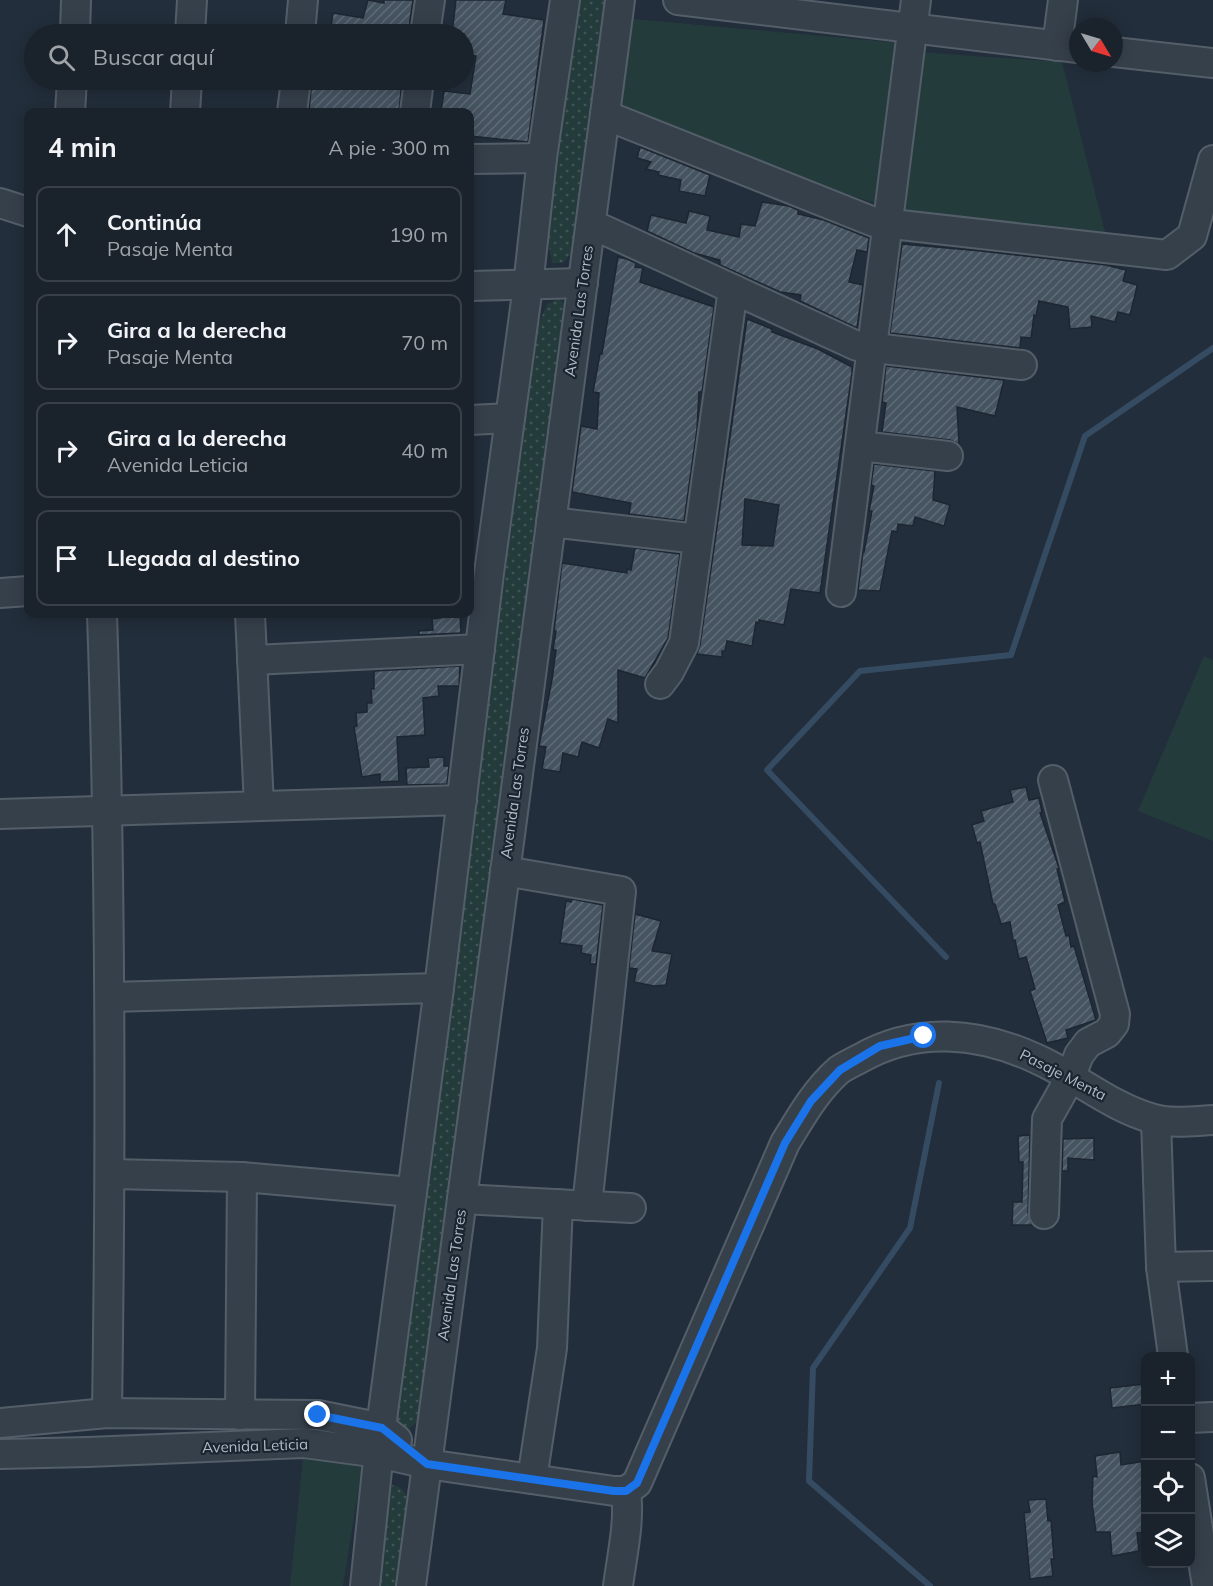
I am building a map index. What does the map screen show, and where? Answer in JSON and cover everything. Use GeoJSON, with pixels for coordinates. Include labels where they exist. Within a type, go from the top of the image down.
{"type":"FeatureCollection","features":[{"type":"Feature","properties":{"kind":"street"},"geometry":{"type":"LineString","coordinates":[[75,24],[76,0]]}},
{"type":"Feature","properties":{"kind":"street"},"geometry":{"type":"LineString","coordinates":[[191,24],[192,0]]}},
{"type":"Feature","properties":{"kind":"street"},"geometry":{"type":"LineString","coordinates":[[301,24],[303,0]]}},
{"type":"Feature","properties":{"kind":"street"},"geometry":{"type":"LineString","coordinates":[[426,24],[430,0]]}},
{"type":"Feature","properties":{"kind":"street"},"geometry":{"type":"LineString","coordinates":[[365,1586],[380,1440],[440,988],[480,649],[479,574],[510,418],[542,158],[565,0]]}},
{"type":"Feature","properties":{"kind":"street","name":"Avenida Las Torres"},"geometry":{"type":"LineString","coordinates":[[411,1586],[620,0]]}},
{"type":"Feature","properties":{"kind":"street"},"geometry":{"type":"LineString","coordinates":[[678,0],[778,6],[912,28],[1068,47],[1063,0]]}},
{"type":"Feature","properties":{"kind":"street"},"geometry":{"type":"LineString","coordinates":[[841,592],[916,0]]}},
{"type":"Feature","properties":{"kind":"street"},"geometry":{"type":"LineString","coordinates":[[1123,53],[1213,63]]}},
{"type":"Feature","properties":{"kind":"street"},"geometry":{"type":"LineString","coordinates":[[70,108],[71,90]]}},
{"type":"Feature","properties":{"kind":"street"},"geometry":{"type":"LineString","coordinates":[[185,108],[186,90]]}},
{"type":"Feature","properties":{"kind":"street"},"geometry":{"type":"LineString","coordinates":[[292,108],[295,90]]}},
{"type":"Feature","properties":{"kind":"street"},"geometry":{"type":"LineString","coordinates":[[416,108],[418,90]]}},
{"type":"Feature","properties":{"kind":"street"},"geometry":{"type":"LineString","coordinates":[[605,115],[874,222],[1167,255],[1192,236],[1213,160]]}},
{"type":"Feature","properties":{"kind":"street"},"geometry":{"type":"LineString","coordinates":[[474,159],[542,158]]}},
{"type":"Feature","properties":{"kind":"street"},"geometry":{"type":"LineString","coordinates":[[0,203],[24,211]]}},
{"type":"Feature","properties":{"kind":"street"},"geometry":{"type":"LineString","coordinates":[[590,228],[602,229],[857,346],[1022,365]]}},
{"type":"Feature","properties":{"kind":"street"},"geometry":{"type":"LineString","coordinates":[[474,286],[583,284]]}},
{"type":"Feature","properties":{"kind":"street"},"geometry":{"type":"LineString","coordinates":[[660,684],[684,643],[733,289]]}},
{"type":"Feature","properties":{"kind":"street"},"geometry":{"type":"LineString","coordinates":[[474,420],[510,418]]}},
{"type":"Feature","properties":{"kind":"street"},"geometry":{"type":"LineString","coordinates":[[860,446],[948,456]]}},
{"type":"Feature","properties":{"kind":"street"},"geometry":{"type":"LineString","coordinates":[[551,522],[698,539]]}},
{"type":"Feature","properties":{"kind":"street"},"geometry":{"type":"LineString","coordinates":[[0,593],[24,591]]}},
{"type":"Feature","properties":{"kind":"street"},"geometry":{"type":"LineString","coordinates":[[102,618],[108,811],[110,997],[111,1174],[107,1413]]}},
{"type":"Feature","properties":{"kind":"street"},"geometry":{"type":"LineString","coordinates":[[250,618],[259,806]]}},
{"type":"Feature","properties":{"kind":"street"},"geometry":{"type":"LineString","coordinates":[[252,660],[480,649]]}},
{"type":"Feature","properties":{"kind":"street"},"geometry":{"type":"LineString","coordinates":[[1044,1214],[1047,1119],[1070,1078],[1079,1055],[1088,1043],[1107,1033],[1114,1024],[1115,1014],[1053,780]]}},
{"type":"Feature","properties":{"kind":"street"},"geometry":{"type":"LineString","coordinates":[[0,814],[462,800]]}},
{"type":"Feature","properties":{"kind":"street"},"geometry":{"type":"LineString","coordinates":[[505,871],[621,891],[587,1206]]}},
{"type":"Feature","properties":{"kind":"street"},"geometry":{"type":"LineString","coordinates":[[110,997],[440,988]]}},
{"type":"Feature","properties":{"kind":"street","name":"Pasaje Menta"},"geometry":{"type":"LineString","coordinates":[[626,1491],[637,1483],[785,1143],[811,1101],[840,1070],[880,1046],[924,1036],[951,1036],[1010,1048],[1039,1059],[1134,1112],[1156,1120],[1184,1122],[1213,1120]]}},
{"type":"Feature","properties":{"kind":"street"},"geometry":{"type":"LineString","coordinates":[[1156,1120],[1161,1267],[1172,1352]]}},
{"type":"Feature","properties":{"kind":"street"},"geometry":{"type":"LineString","coordinates":[[111,1174],[242,1177],[412,1192]]}},
{"type":"Feature","properties":{"kind":"street"},"geometry":{"type":"LineString","coordinates":[[240,1415],[242,1177]]}},
{"type":"Feature","properties":{"kind":"street"},"geometry":{"type":"LineString","coordinates":[[462,1199],[632,1208]]}},
{"type":"Feature","properties":{"kind":"street"},"geometry":{"type":"LineString","coordinates":[[532,1479],[552,1348],[558,1204]]}},
{"type":"Feature","properties":{"kind":"street"},"geometry":{"type":"LineString","coordinates":[[1161,1267],[1213,1266]]}},
{"type":"Feature","properties":{"kind":"street","name":"Avenida Leticia"},"geometry":{"type":"LineString","coordinates":[[0,1423],[107,1413],[318,1415],[380,1440],[427,1464]]}},
{"type":"Feature","properties":{"kind":"street"},"geometry":{"type":"LineString","coordinates":[[1195,1418],[1213,1417]]}},
{"type":"Feature","properties":{"kind":"street","name":"Avenida Leticia"},"geometry":{"type":"LineString","coordinates":[[0,1454],[380,1440]]}},
{"type":"Feature","properties":{"kind":"street"},"geometry":{"type":"LineString","coordinates":[[427,1464],[626,1491],[626,1523],[618,1586]]}},
{"type":"Feature","properties":{"kind":"street"},"geometry":{"type":"LineString","coordinates":[[1195,1501],[1208,1574]]}},
{"type":"Feature","properties":{"kind":"green space"},"geometry":{"type":"Polygon","coordinates":[[[574,0],[606,0],[573,252],[563,263],[552,263],[546,228],[574,0]]]}},
{"type":"Feature","properties":{"kind":"green space"},"geometry":{"type":"Polygon","coordinates":[[[633,19],[900,43],[874,203],[619,119],[633,19]]]}},
{"type":"Feature","properties":{"kind":"green space"},"geometry":{"type":"Polygon","coordinates":[[[918,52],[1062,62],[1106,236],[900,213],[918,52]]]}},
{"type":"Feature","properties":{"kind":"green space"},"geometry":{"type":"Polygon","coordinates":[[[559,299],[568,307],[417,1422],[407,1431],[393,1423],[538,326],[547,304],[559,299]]]}},
{"type":"Feature","properties":{"kind":"green space"},"geometry":{"type":"Polygon","coordinates":[[[1204,656],[1213,660],[1213,841],[1138,811],[1204,656]]]}},
{"type":"Feature","properties":{"kind":"green space"},"geometry":{"type":"Polygon","coordinates":[[[303,1458],[363,1462],[343,1586],[290,1586],[303,1458]]]}},
{"type":"Feature","properties":{"kind":"green space"},"geometry":{"type":"Polygon","coordinates":[[[392,1485],[403,1490],[408,1502],[397,1586],[371,1586],[386,1490],[392,1485]]]}},
{"type":"Feature","properties":{"kind":"building"},"geometry":{"type":"Polygon","coordinates":[[[368,0],[384,3],[384,0],[413,0],[409,24],[331,24],[333,13],[363,18],[368,0]]]}},
{"type":"Feature","properties":{"kind":"building"},"geometry":{"type":"Polygon","coordinates":[[[456,0],[506,0],[503,14],[544,20],[528,142],[474,136],[474,108],[442,108],[444,91],[470,94],[471,90],[474,90],[476,56],[474,56],[474,24],[453,24],[456,0]]]}},
{"type":"Feature","properties":{"kind":"building"},"geometry":{"type":"Polygon","coordinates":[[[311,90],[401,90],[399,108],[309,108],[311,90]]]}},
{"type":"Feature","properties":{"kind":"building"},"geometry":{"type":"Polygon","coordinates":[[[640,147],[710,175],[705,196],[679,191],[681,180],[658,175],[659,172],[646,169],[651,162],[637,158],[640,147]]]}},
{"type":"Feature","properties":{"kind":"building"},"geometry":{"type":"Polygon","coordinates":[[[762,202],[789,206],[798,210],[798,214],[824,220],[869,238],[867,252],[857,250],[849,282],[863,285],[857,328],[800,301],[801,295],[780,292],[720,265],[720,260],[694,253],[647,231],[651,215],[686,223],[689,211],[710,216],[707,230],[739,237],[741,224],[755,226],[762,202]]]}},
{"type":"Feature","properties":{"kind":"building"},"geometry":{"type":"Polygon","coordinates":[[[902,244],[1106,265],[1126,270],[1123,281],[1137,285],[1130,315],[1118,312],[1115,322],[1091,316],[1092,327],[1070,329],[1068,307],[1039,301],[1036,316],[1034,315],[1031,338],[1021,337],[1020,348],[890,333],[902,244]]]}},
{"type":"Feature","properties":{"kind":"building"},"geometry":{"type":"Polygon","coordinates":[[[618,257],[636,263],[635,267],[643,268],[640,282],[714,307],[702,392],[699,392],[697,429],[684,521],[629,514],[631,503],[572,492],[581,426],[597,429],[599,393],[593,392],[600,354],[602,354],[618,257]]]}},
{"type":"Feature","properties":{"kind":"building"},"geometry":{"type":"Polygon","coordinates":[[[747,319],[772,329],[772,332],[818,349],[852,367],[852,373],[820,593],[791,589],[784,625],[759,620],[759,623],[756,622],[752,646],[727,641],[722,657],[697,654],[747,319]],[[745,499],[742,545],[773,546],[779,505],[745,499]]]}},
{"type":"Feature","properties":{"kind":"building"},"geometry":{"type":"Polygon","coordinates":[[[886,366],[1004,380],[995,416],[957,407],[959,444],[950,440],[882,432],[886,403],[882,402],[886,366]]]}},
{"type":"Feature","properties":{"kind":"building"},"geometry":{"type":"Polygon","coordinates":[[[874,464],[935,471],[933,500],[950,505],[944,526],[915,517],[913,526],[898,524],[897,532],[892,531],[880,591],[858,590],[872,511],[869,511],[874,486],[871,485],[874,464]]]}},
{"type":"Feature","properties":{"kind":"building"},"geometry":{"type":"Polygon","coordinates":[[[635,548],[680,554],[668,638],[645,678],[618,670],[618,723],[608,719],[599,748],[582,742],[578,757],[563,753],[560,772],[542,769],[546,747],[539,746],[556,650],[553,650],[556,631],[554,631],[562,563],[627,573],[627,569],[631,570],[635,548]]]}},
{"type":"Feature","properties":{"kind":"building"},"geometry":{"type":"Polygon","coordinates":[[[460,618],[461,633],[419,635],[419,631],[433,630],[432,619],[460,618]]]}},
{"type":"Feature","properties":{"kind":"building"},"geometry":{"type":"Polygon","coordinates":[[[460,666],[459,686],[438,686],[439,696],[423,698],[425,735],[397,737],[399,781],[380,782],[380,774],[362,777],[354,727],[357,726],[356,713],[367,712],[367,703],[372,703],[371,689],[374,689],[374,671],[460,666]]]}},
{"type":"Feature","properties":{"kind":"building"},"geometry":{"type":"Polygon","coordinates":[[[444,757],[444,766],[449,766],[447,784],[407,785],[406,768],[429,767],[428,758],[444,757]]]}},
{"type":"Feature","properties":{"kind":"building"},"geometry":{"type":"Polygon","coordinates":[[[1026,787],[1029,800],[1039,798],[1042,812],[1040,813],[1059,868],[1057,869],[1065,902],[1058,905],[1066,936],[1069,935],[1071,947],[1074,946],[1096,1020],[1066,1030],[1068,1038],[1047,1043],[1030,991],[1035,989],[1026,957],[1019,959],[1010,922],[1001,924],[995,904],[993,904],[980,842],[977,843],[972,825],[984,821],[981,811],[1013,802],[1010,790],[1026,787]]]}},
{"type":"Feature","properties":{"kind":"building"},"geometry":{"type":"Polygon","coordinates":[[[572,899],[603,905],[596,964],[590,964],[591,955],[581,953],[582,946],[560,943],[566,901],[571,902],[572,899]]]}},
{"type":"Feature","properties":{"kind":"building"},"geometry":{"type":"Polygon","coordinates":[[[635,914],[661,921],[652,951],[672,954],[666,985],[654,986],[634,982],[637,969],[629,968],[635,914]]]}},
{"type":"Feature","properties":{"kind":"building"},"geometry":{"type":"Polygon","coordinates":[[[1030,1135],[1028,1213],[1032,1225],[1012,1225],[1013,1202],[1022,1202],[1023,1162],[1019,1162],[1018,1136],[1030,1135]]]}},
{"type":"Feature","properties":{"kind":"building"},"geometry":{"type":"Polygon","coordinates":[[[1094,1138],[1094,1160],[1068,1158],[1068,1171],[1062,1171],[1063,1139],[1094,1138]]]}},
{"type":"Feature","properties":{"kind":"building"},"geometry":{"type":"Polygon","coordinates":[[[1141,1384],[1141,1405],[1112,1408],[1110,1388],[1141,1384]]]}},
{"type":"Feature","properties":{"kind":"building"},"geometry":{"type":"Polygon","coordinates":[[[1120,1452],[1121,1465],[1141,1462],[1141,1533],[1137,1533],[1139,1551],[1112,1556],[1110,1532],[1096,1532],[1092,1503],[1093,1476],[1097,1477],[1095,1456],[1120,1452]]]}},
{"type":"Feature","properties":{"kind":"building"},"geometry":{"type":"Polygon","coordinates":[[[1046,1499],[1048,1521],[1051,1520],[1053,1576],[1030,1579],[1024,1513],[1030,1512],[1028,1500],[1046,1499]]]}},
{"type":"Feature","properties":{"kind":"waterway"},"geometry":{"type":"LineString","coordinates":[[946,957],[767,770],[860,671],[1011,655],[1085,436],[1213,348]]}},
{"type":"Feature","properties":{"kind":"waterway"},"geometry":{"type":"LineString","coordinates":[[930,1586],[809,1481],[813,1368],[910,1228],[939,1083]]}},
{"type":"Feature","properties":{"kind":"route"},"geometry":{"type":"LineString","coordinates":[[318,1415],[382,1428],[427,1464],[626,1491],[637,1483],[785,1143],[811,1101],[840,1070],[880,1046],[924,1036]]}}]}
